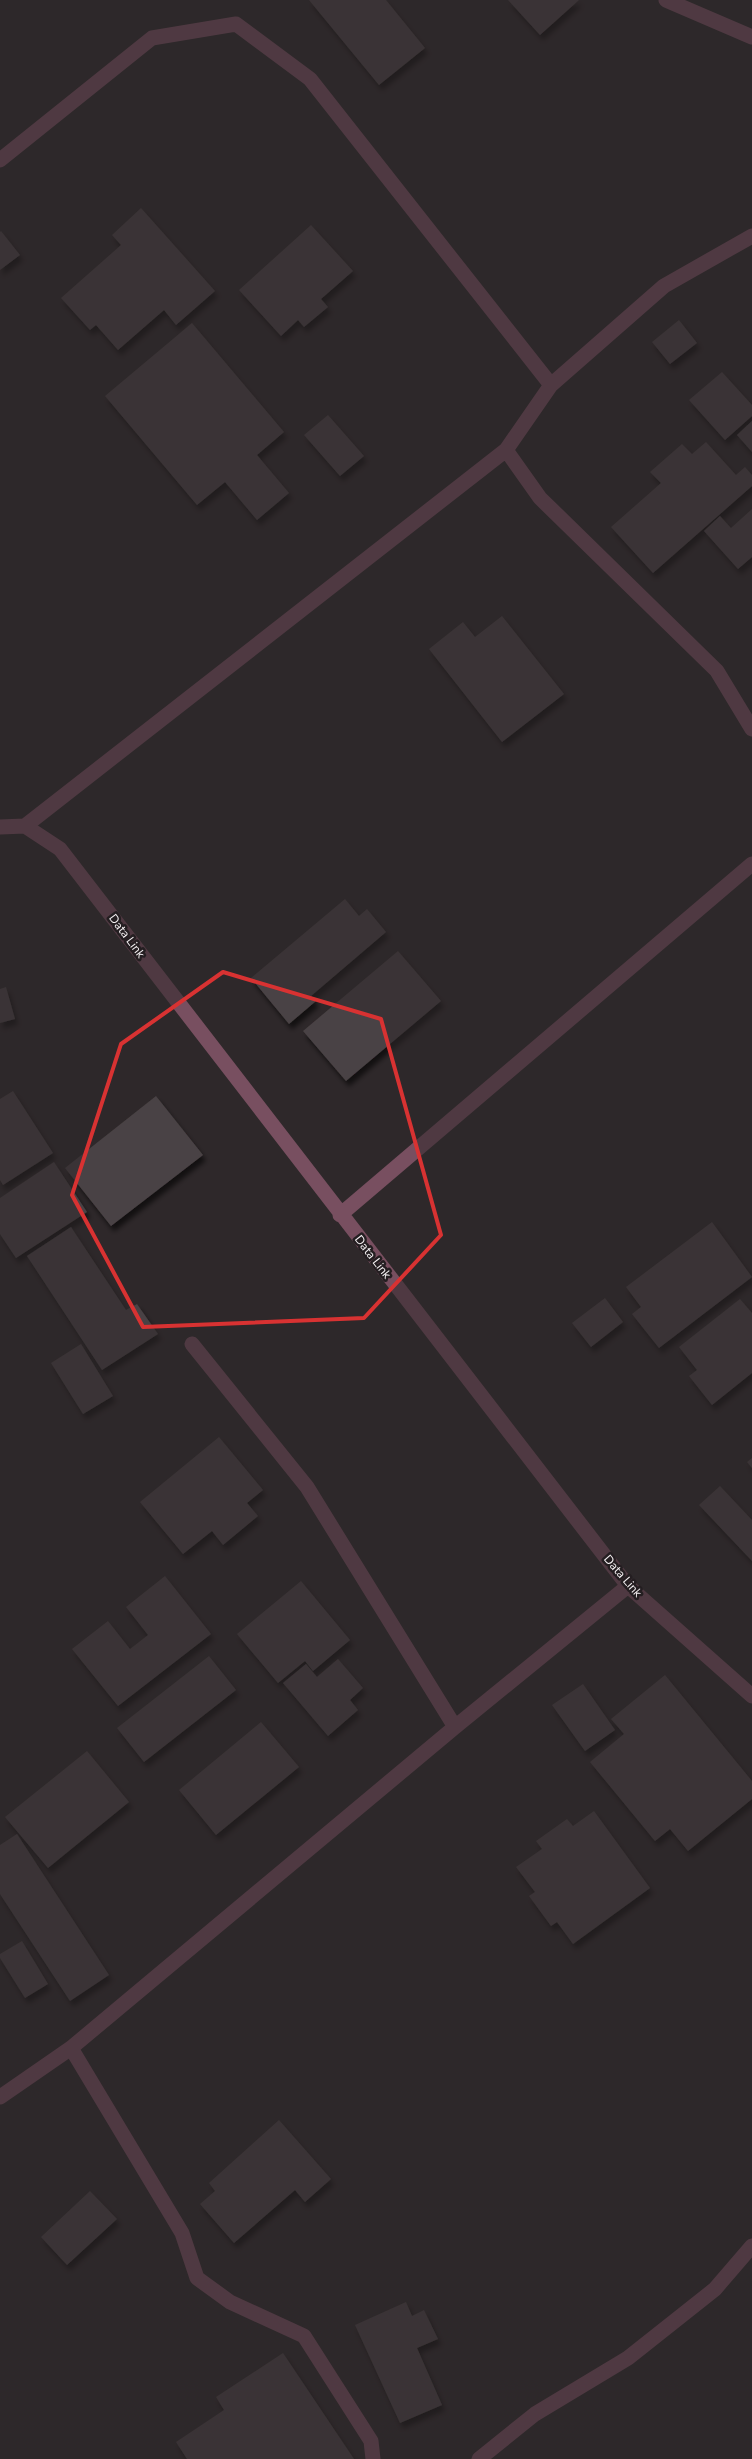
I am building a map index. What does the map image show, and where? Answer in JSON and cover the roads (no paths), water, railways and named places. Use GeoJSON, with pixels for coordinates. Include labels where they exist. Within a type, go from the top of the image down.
{"type":"FeatureCollection","features":[{"type":"Feature","properties":{"kind":"street"},"geometry":{"type":"LineString","coordinates":[[666,0],[752,37]]}},
{"type":"Feature","properties":{"kind":"street"},"geometry":{"type":"LineString","coordinates":[[0,160],[152,38],[236,24],[310,80],[550,385]]}},
{"type":"Feature","properties":{"kind":"street"},"geometry":{"type":"LineString","coordinates":[[0,827],[25,826],[506,450],[550,385],[664,286],[752,236]]}},
{"type":"Feature","properties":{"kind":"street"},"geometry":{"type":"LineString","coordinates":[[506,450],[540,498],[717,671],[752,729]]}},
{"type":"Feature","properties":{"kind":"street","name":"Data Link"},"geometry":{"type":"LineString","coordinates":[[25,826],[60,849],[340,1215],[628,1586],[752,1696]]}},
{"type":"Feature","properties":{"kind":"street"},"geometry":{"type":"LineString","coordinates":[[340,1215],[752,864]]}},
{"type":"Feature","properties":{"kind":"street"},"geometry":{"type":"LineString","coordinates":[[192,1344],[307,1488],[455,1727]]}},
{"type":"Feature","properties":{"kind":"street"},"geometry":{"type":"LineString","coordinates":[[0,2097],[71,2048],[455,1727],[628,1586]]}},
{"type":"Feature","properties":{"kind":"street"},"geometry":{"type":"LineString","coordinates":[[71,2048],[182,2233],[197,2278],[230,2302],[304,2336],[372,2441],[373,2459]]}},
{"type":"Feature","properties":{"kind":"street"},"geometry":{"type":"LineString","coordinates":[[479,2459],[535,2414],[628,2358],[715,2289],[752,2246]]}}]}
